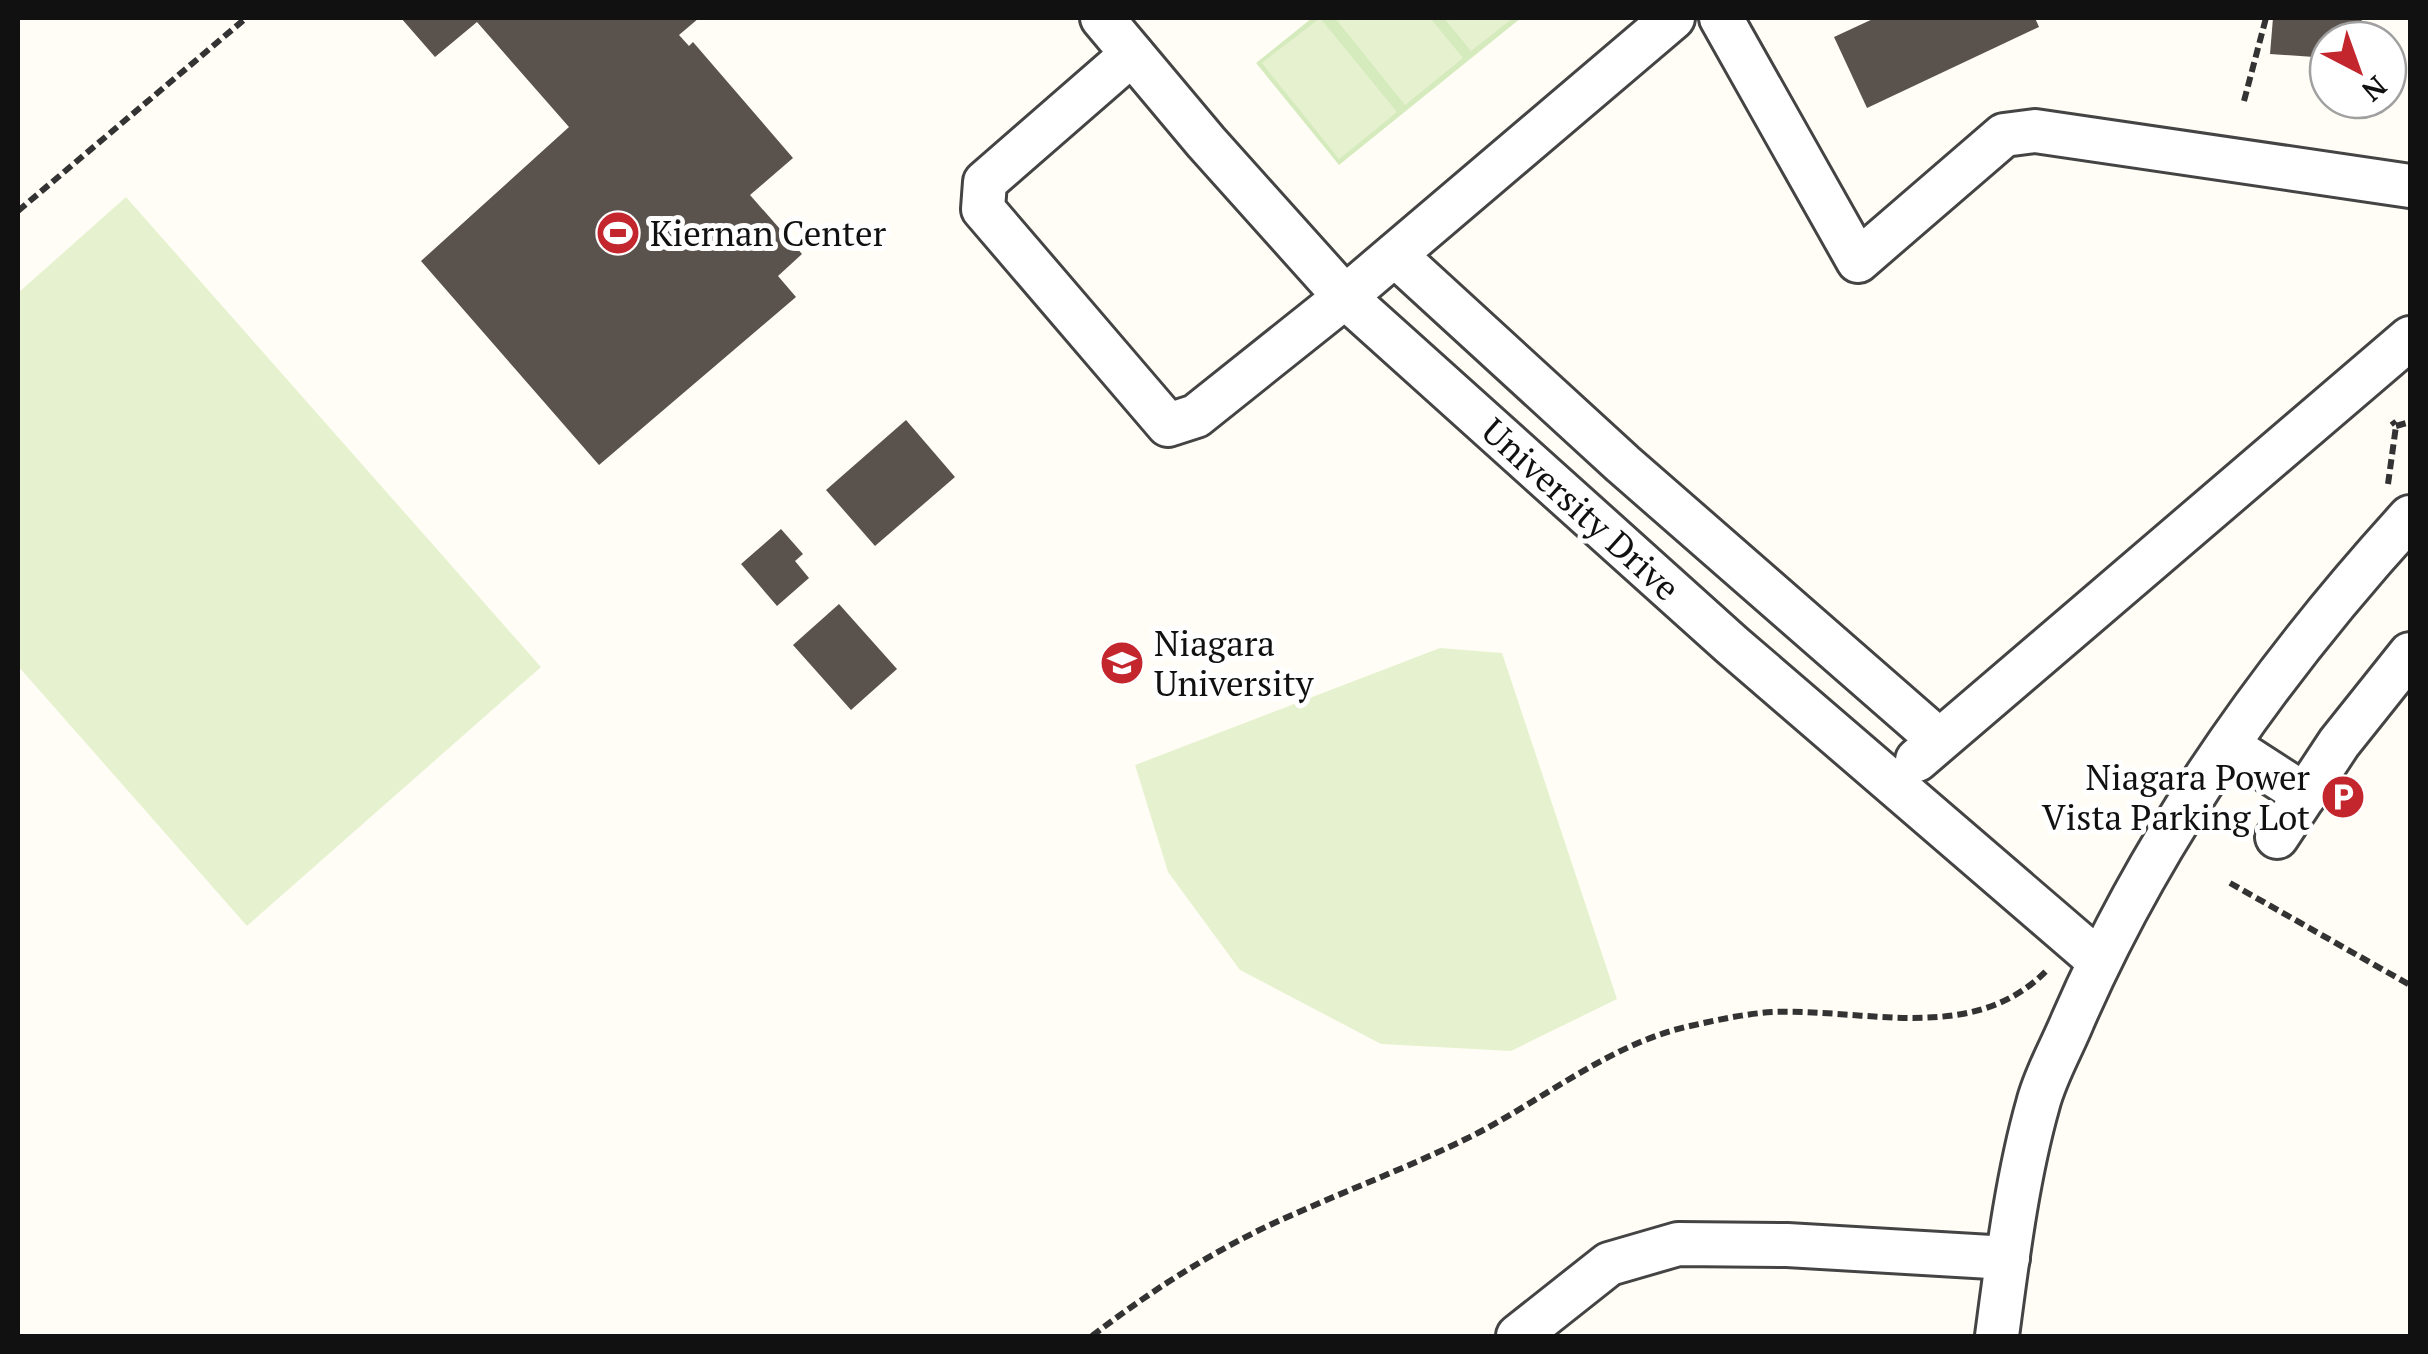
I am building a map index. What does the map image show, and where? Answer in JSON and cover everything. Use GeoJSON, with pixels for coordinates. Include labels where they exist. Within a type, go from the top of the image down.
{"type":"FeatureCollection","features":[{"type":"Feature","properties":{"kind":"street","name":"University Drive"},"geometry":{"type":"LineString","coordinates":[[1102,18],[1206,142],[1345,297],[1732,644],[2099,961]]}},
{"type":"Feature","properties":{"kind":"street"},"geometry":{"type":"LineString","coordinates":[[1132,54],[985,182],[982,209],[1168,426],[1196,416],[1345,297],[1673,18]]}},
{"type":"Feature","properties":{"kind":"street"},"geometry":{"type":"LineString","coordinates":[[1721,18],[1858,261],[2004,135],[2018,132],[2034,131],[2410,186]]}},
{"type":"Feature","properties":{"kind":"street"},"geometry":{"type":"LineString","coordinates":[[1395,254],[1624,464],[1938,740]]}},
{"type":"Feature","properties":{"kind":"street"},"geometry":{"type":"LineString","coordinates":[[1890,783],[2410,338]]}},
{"type":"Feature","properties":{"kind":"street"},"geometry":{"type":"LineString","coordinates":[[1577,506],[1624,464]]}},
{"type":"Feature","properties":{"kind":"street"},"geometry":{"type":"LineString","coordinates":[[1998,1336],[2008,1258],[2038,1102],[2099,961],[2199,788],[2399,501]]}},
{"type":"Feature","properties":{"kind":"street"},"geometry":{"type":"LineString","coordinates":[[1732,644],[1781,602]]}},
{"type":"Feature","properties":{"kind":"street"},"geometry":{"type":"LineString","coordinates":[[2277,838],[2339,743],[2410,654]]}},
{"type":"Feature","properties":{"kind":"street"},"geometry":{"type":"LineString","coordinates":[[2229,746],[2305,795]]}},
{"type":"Feature","properties":{"kind":"street"},"geometry":{"type":"LineString","coordinates":[[1518,1336],[1609,1264],[1678,1244],[1787,1245],[2008,1258]]}},
{"type":"Feature","properties":{"kind":"path"},"geometry":{"type":"LineString","coordinates":[[18,211],[246,18]]}},
{"type":"Feature","properties":{"kind":"path"},"geometry":{"type":"LineString","coordinates":[[2244,100],[2266,18]]}},
{"type":"Feature","properties":{"kind":"path"},"geometry":{"type":"LineString","coordinates":[[2399,501],[2394,423],[2410,422]]}},
{"type":"Feature","properties":{"kind":"path"},"geometry":{"type":"LineString","coordinates":[[2230,882],[2410,986]]}},
{"type":"Feature","properties":{"kind":"path"},"geometry":{"type":"LineString","coordinates":[[1092,1336],[1218,1252],[1272,1224],[1419,1162],[1622,1051],[1669,1030],[1731,1016],[1774,1012],[1927,1018],[1992,1008],[2040,977],[2054,962]]}},
{"type":"Feature","properties":{"kind":"green space"},"geometry":{"type":"Polygon","coordinates":[[[1312,18],[1521,18],[1339,165],[1256,63],[1312,18]]]}},
{"type":"Feature","properties":{"kind":"green space"},"geometry":{"type":"Polygon","coordinates":[[[1320,18],[1397,112],[1339,159],[1262,63],[1320,18]]]}},
{"type":"Feature","properties":{"kind":"green space"},"geometry":{"type":"Polygon","coordinates":[[[1335,18],[1430,18],[1463,58],[1405,105],[1335,18]]]}},
{"type":"Feature","properties":{"kind":"green space"},"geometry":{"type":"Polygon","coordinates":[[[1444,18],[1513,18],[1471,51],[1444,18]]]}},
{"type":"Feature","properties":{"kind":"green space"},"geometry":{"type":"Polygon","coordinates":[[[126,197],[541,667],[247,926],[18,666],[18,293],[126,197]]]}},
{"type":"Feature","properties":{"kind":"green space"},"geometry":{"type":"Polygon","coordinates":[[[1440,648],[1502,653],[1617,999],[1511,1051],[1381,1044],[1240,970],[1168,872],[1135,765],[1440,648]]]}},
{"type":"Feature","properties":{"kind":"building","name":"Kiernan Center"},"geometry":{"type":"Polygon","coordinates":[[[401,18],[699,18],[679,35],[689,46],[693,42],[793,158],[750,195],[802,254],[778,276],[796,297],[599,465],[421,261],[569,127],[477,22],[435,57],[401,18]]]}},
{"type":"Feature","properties":{"kind":"building"},"geometry":{"type":"Polygon","coordinates":[[[1875,18],[2035,18],[2039,27],[1867,108],[1834,37],[1875,18]]]}},
{"type":"Feature","properties":{"kind":"building"},"geometry":{"type":"Polygon","coordinates":[[[2273,18],[2362,18],[2308,20],[2308,57],[2270,54],[2273,18]]]}},
{"type":"Feature","properties":{"kind":"building"},"geometry":{"type":"Polygon","coordinates":[[[906,420],[955,477],[875,546],[826,490],[906,420]]]}},
{"type":"Feature","properties":{"kind":"building"},"geometry":{"type":"Polygon","coordinates":[[[781,529],[803,554],[795,561],[809,578],[777,606],[741,564],[781,529]]]}},
{"type":"Feature","properties":{"kind":"building"},"geometry":{"type":"Polygon","coordinates":[[[839,604],[897,669],[851,710],[793,645],[839,604]]]}},
{"type":"Feature","properties":{"kind":"place","name":"Kiernan Center"},"geometry":{"type":"Point","coordinates":[618,233]}},
{"type":"Feature","properties":{"kind":"place","name":"Niagara University"},"geometry":{"type":"Point","coordinates":[1122,663]}},
{"type":"Feature","properties":{"kind":"place","name":"Niagara Power Vista Parking Lot"},"geometry":{"type":"Point","coordinates":[2343,797]}}]}
